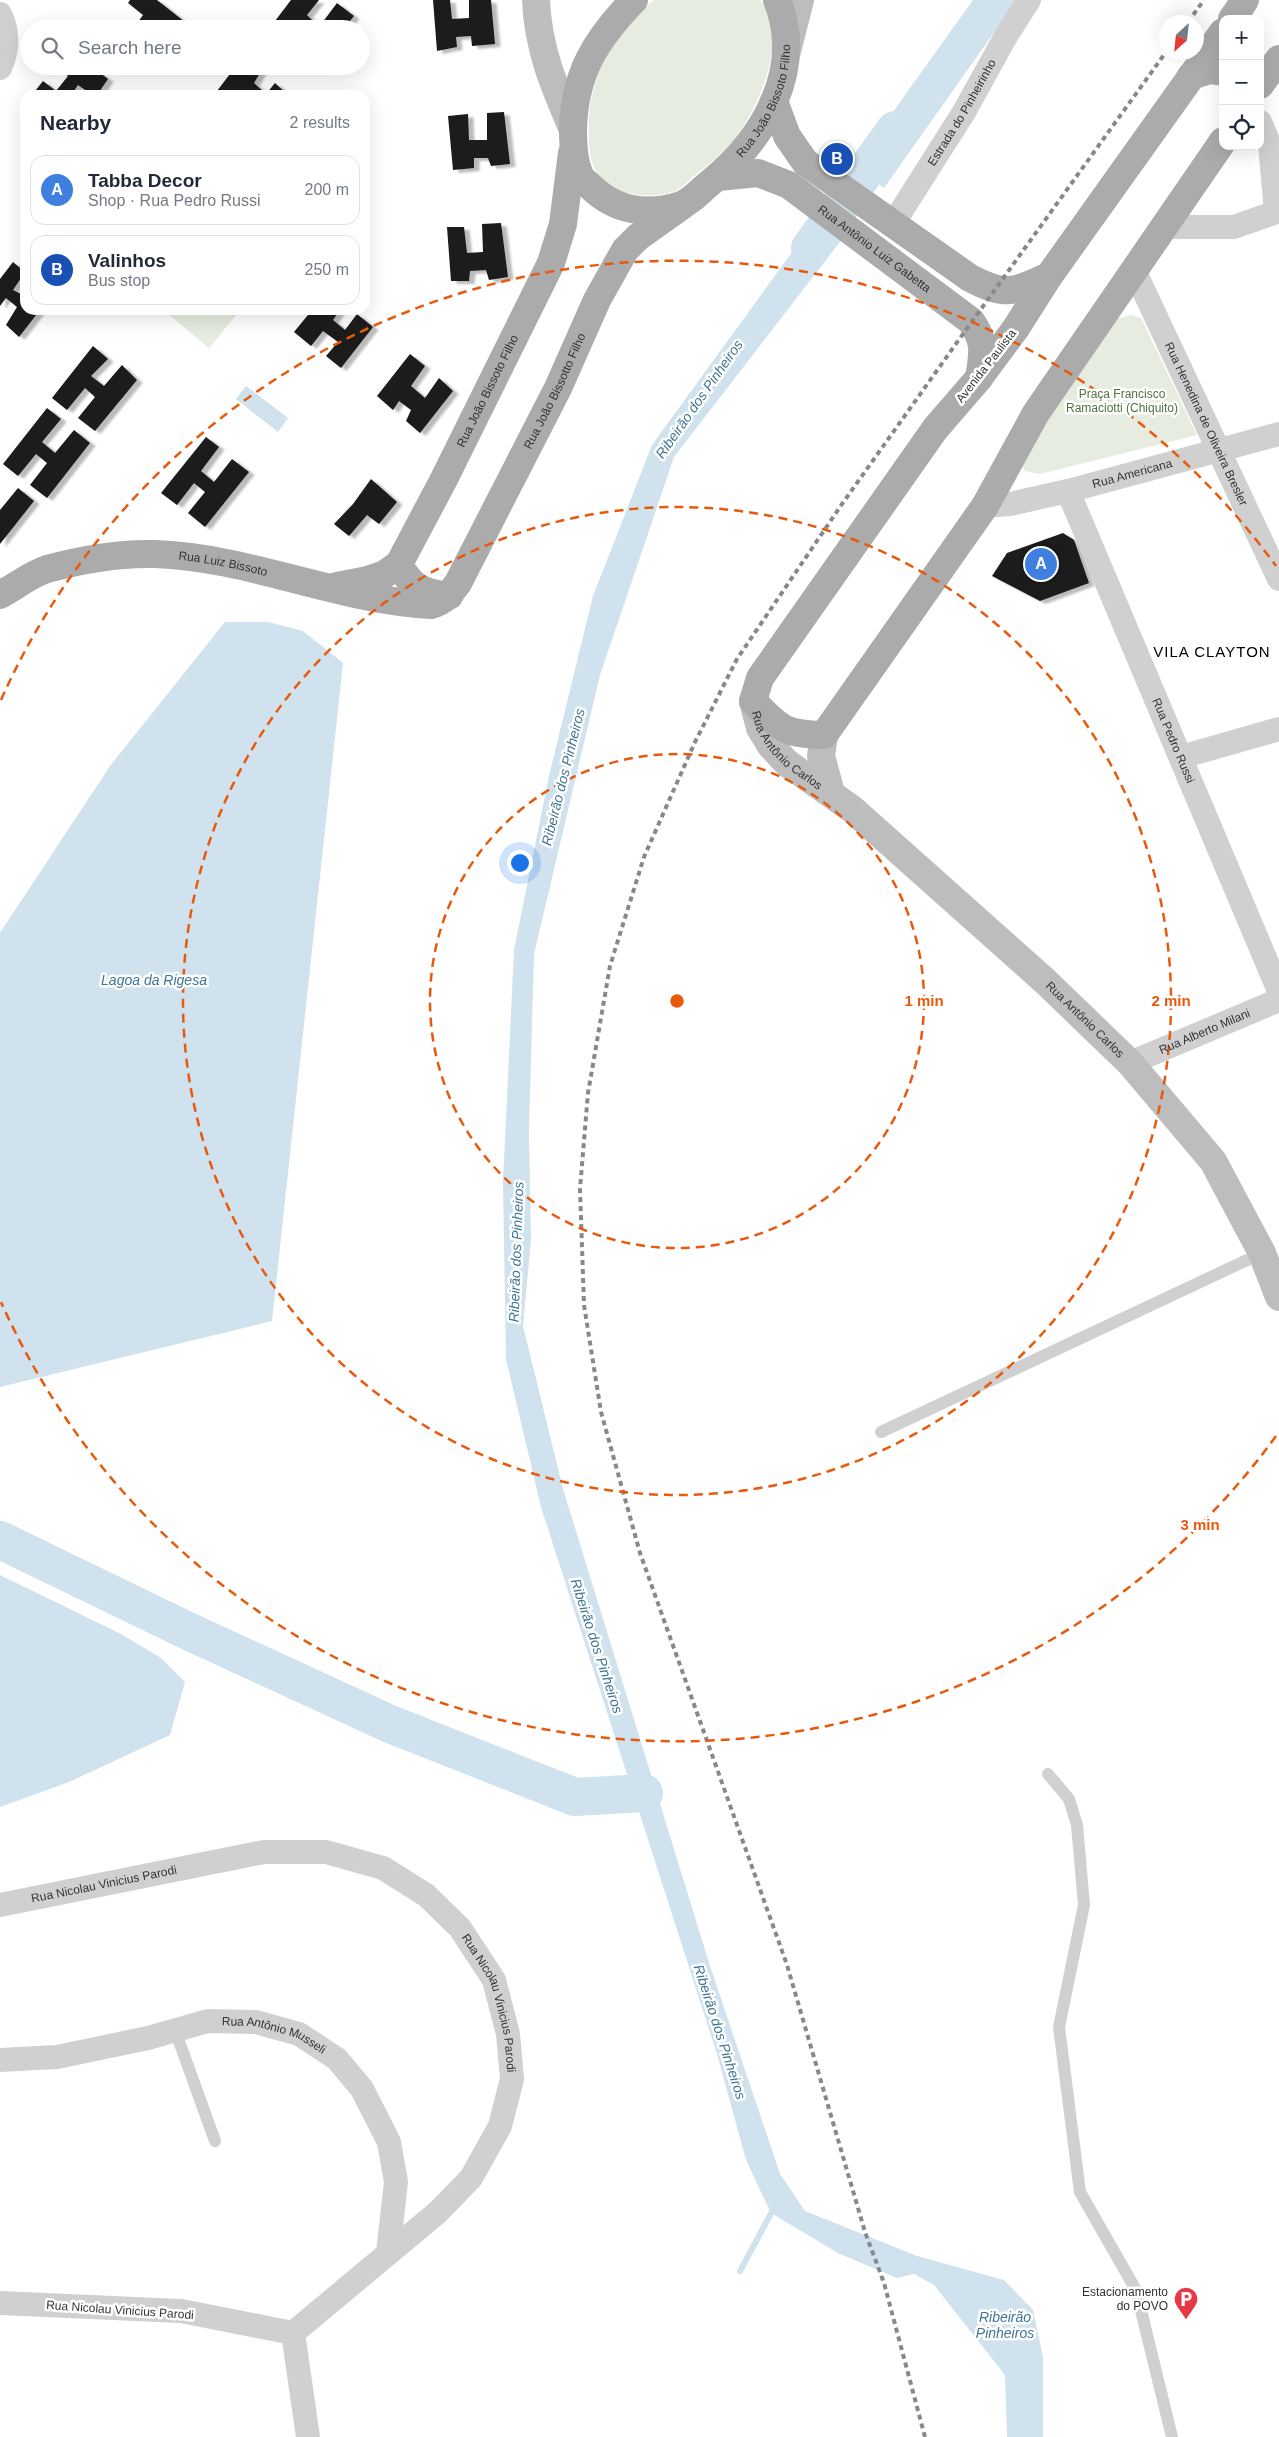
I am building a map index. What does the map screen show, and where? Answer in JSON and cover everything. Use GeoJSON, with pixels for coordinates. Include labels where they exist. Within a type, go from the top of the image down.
{"type":"FeatureCollection","features":[{"type":"Feature","properties":{"kind":"main road","name":"Rua João Bissoto Filho"},"geometry":{"type":"LineString","coordinates":[[536,0],[541,44],[549,75],[573,136],[580,175],[600,196],[620,207],[648,212],[683,205],[718,177],[752,142],[761,129],[774,101],[786,55],[784,17],[777,0]]}},
{"type":"Feature","properties":{"kind":"main road","name":"Rua João Bissoto Filho"},"geometry":{"type":"LineString","coordinates":[[399,564],[444,479],[551,263],[563,224],[573,136],[574,107],[580,76],[590,55],[611,23],[634,0]]}},
{"type":"Feature","properties":{"kind":"main road"},"geometry":{"type":"LineString","coordinates":[[786,55],[800,0]]}},
{"type":"Feature","properties":{"kind":"main road"},"geometry":{"type":"LineString","coordinates":[[1235,15],[1245,0]]}},
{"type":"Feature","properties":{"kind":"main road","name":"Avenida Paulista"},"geometry":{"type":"LineString","coordinates":[[753,701],[760,678],[935,429],[979,378],[1016,328],[1049,276],[1219,38]]}},
{"type":"Feature","properties":{"kind":"main road"},"geometry":{"type":"LineString","coordinates":[[1264,79],[1279,58]]}},
{"type":"Feature","properties":{"kind":"main road"},"geometry":{"type":"LineString","coordinates":[[1191,76],[1210,70],[1219,71]]}},
{"type":"Feature","properties":{"kind":"main road"},"geometry":{"type":"LineString","coordinates":[[774,101],[787,136],[805,162],[970,278],[994,290],[1012,290],[1049,276]]}},
{"type":"Feature","properties":{"kind":"main road"},"geometry":{"type":"LineString","coordinates":[[753,701],[776,726],[797,734],[824,735],[984,506],[1036,413],[1219,146]]}},
{"type":"Feature","properties":{"kind":"main road","name":"Rua Antônio Luiz Gabetta"},"geometry":{"type":"LineString","coordinates":[[718,177],[758,173],[789,185],[971,321],[982,339],[983,350],[979,378]]}},
{"type":"Feature","properties":{"kind":"main road","name":"Rua João Bissotto Filho"},"geometry":{"type":"LineString","coordinates":[[449,596],[458,584],[558,388],[597,300],[625,250],[638,236],[683,205]]}},
{"type":"Feature","properties":{"kind":"main road","name":"Rua Luiz Bissoto"},"geometry":{"type":"LineString","coordinates":[[0,595],[45,570],[96,559],[154,554],[191,557],[406,604],[431,605],[449,596]]}},
{"type":"Feature","properties":{"kind":"main road"},"geometry":{"type":"LineString","coordinates":[[330,587],[368,580],[385,574],[399,564],[410,583],[428,592],[449,596]]}},
{"type":"Feature","properties":{"kind":"main road","name":"Rua Antônio Carlos"},"geometry":{"type":"LineString","coordinates":[[753,701],[760,728],[771,746],[787,763],[852,809],[966,909],[1130,1063],[1213,1161],[1262,1252],[1279,1297]]}},
{"type":"Feature","properties":{"kind":"main road","name":"Rua Antônio Carlos"},"geometry":{"type":"LineString","coordinates":[[824,735],[820,756],[830,793]]}},
{"type":"Feature","properties":{"kind":"street","name":"Estrada do Pinheirinho"},"geometry":{"type":"LineString","coordinates":[[889,222],[964,112],[998,49],[1029,0]]}},
{"type":"Feature","properties":{"kind":"street"},"geometry":{"type":"LineString","coordinates":[[0,14],[7,40],[6,55],[0,68]]}},
{"type":"Feature","properties":{"kind":"street"},"geometry":{"type":"LineString","coordinates":[[1164,227],[1234,227],[1278,212],[1270,145],[1264,131]]}},
{"type":"Feature","properties":{"kind":"street","name":"Rua Henedina de Oliveira Bresler"},"geometry":{"type":"LineString","coordinates":[[1134,270],[1279,579]]}},
{"type":"Feature","properties":{"kind":"street","name":"Rua Americana"},"geometry":{"type":"LineString","coordinates":[[984,506],[1010,504],[1068,491],[1279,434]]}},
{"type":"Feature","properties":{"kind":"street","name":"Rua Pedro Russi"},"geometry":{"type":"LineString","coordinates":[[1068,491],[1182,757],[1279,991]]}},
{"type":"Feature","properties":{"kind":"street"},"geometry":{"type":"LineString","coordinates":[[1182,757],[1279,729]]}},
{"type":"Feature","properties":{"kind":"street","name":"Rua Alberto Milani"},"geometry":{"type":"LineString","coordinates":[[1130,1063],[1279,1000]]}},
{"type":"Feature","properties":{"kind":"street","name":"Rua Nicolau Vinicius Parodi"},"geometry":{"type":"LineString","coordinates":[[0,1905],[264,1852],[326,1852],[383,1868],[426,1895],[460,1928],[494,1980],[508,2034],[512,2079],[500,2126],[471,2178],[438,2212],[293,2333],[181,2311],[0,2303]]}},
{"type":"Feature","properties":{"kind":"street","name":"Rua Antônio Musseli"},"geometry":{"type":"LineString","coordinates":[[0,2060],[57,2057],[148,2038],[208,2021],[256,2022],[299,2034],[337,2059],[362,2089],[389,2142],[396,2182],[388,2253]]}},
{"type":"Feature","properties":{"kind":"street"},"geometry":{"type":"LineString","coordinates":[[293,2333],[308,2437]]}},
{"type":"Feature","properties":{"kind":"lane"},"geometry":{"type":"LineString","coordinates":[[880,1432],[1262,1252]]}},
{"type":"Feature","properties":{"kind":"lane"},"geometry":{"type":"LineString","coordinates":[[1048,1774],[1069,1798],[1077,1825],[1084,1905],[1060,2027],[1080,2192],[1136,2290],[1172,2437]]}},
{"type":"Feature","properties":{"kind":"lane"},"geometry":{"type":"LineString","coordinates":[[175,2030],[215,2141]]}},
{"type":"Feature","properties":{"kind":"green space"},"geometry":{"type":"Polygon","coordinates":[[[654,0],[760,0],[769,15],[772,32],[772,50],[768,69],[755,106],[733,142],[678,190],[665,194],[641,195],[618,190],[600,177],[594,167],[589,145],[590,105],[600,71],[608,55],[629,25],[654,0]]]}},
{"type":"Feature","properties":{"kind":"green space"},"geometry":{"type":"Polygon","coordinates":[[[169,315],[236,315],[209,348],[169,315]]]}},
{"type":"Feature","properties":{"kind":"green space","name":"Praça Francisco Ramaciotti (Chiquito)"},"geometry":{"type":"Polygon","coordinates":[[[1131,315],[1141,318],[1197,435],[1040,474],[1025,471],[1017,460],[1117,319],[1131,315]]]}},
{"type":"Feature","properties":{"kind":"water"},"geometry":{"type":"Polygon","coordinates":[[[973,0],[1017,0],[884,188],[855,165],[973,0]]]}},
{"type":"Feature","properties":{"kind":"water","name":"Ribeirão Pinheiros"},"geometry":{"type":"Polygon","coordinates":[[[819,215],[846,234],[674,457],[600,675],[534,954],[529,1131],[531,1240],[523,1326],[563,1489],[710,1966],[780,2174],[805,2211],[917,2256],[1004,2280],[1033,2310],[1043,2357],[1043,2437],[1007,2437],[1005,2375],[934,2285],[914,2274],[897,2278],[838,2253],[771,2213],[746,2160],[717,2054],[541,1507],[506,1359],[503,1182],[514,950],[549,776],[593,596],[652,445],[819,215]]]}},
{"type":"Feature","properties":{"kind":"water"},"geometry":{"type":"Polygon","coordinates":[[[246,386],[288,418],[278,432],[236,399],[246,386]]]}},
{"type":"Feature","properties":{"kind":"water","name":"Lagoa da Rigesa"},"geometry":{"type":"Polygon","coordinates":[[[225,622],[268,622],[303,631],[343,663],[272,1321],[0,1387],[0,933],[110,766],[225,622]]]}},
{"type":"Feature","properties":{"kind":"water"},"geometry":{"type":"Polygon","coordinates":[[[0,1575],[121,1634],[161,1658],[185,1682],[170,1735],[69,1782],[0,1807],[0,1575]]]}},
{"type":"Feature","properties":{"kind":"building"},"geometry":{"type":"Polygon","coordinates":[[[130,0],[157,0],[182,20],[139,20],[143,15],[128,3],[130,0]]]}},
{"type":"Feature","properties":{"kind":"building"},"geometry":{"type":"Polygon","coordinates":[[[291,0],[319,0],[307,15],[312,20],[276,20],[291,0]]]}},
{"type":"Feature","properties":{"kind":"building"},"geometry":{"type":"Polygon","coordinates":[[[433,0],[450,0],[452,19],[469,18],[469,0],[491,0],[495,44],[472,46],[471,36],[456,37],[457,47],[437,51],[433,0]]]}},
{"type":"Feature","properties":{"kind":"building"},"geometry":{"type":"Polygon","coordinates":[[[337,3],[354,16],[351,20],[324,20],[337,3]]]}},
{"type":"Feature","properties":{"kind":"building"},"geometry":{"type":"Polygon","coordinates":[[[67,75],[103,75],[108,79],[100,90],[85,90],[78,85],[74,90],[57,90],[68,76],[67,75]]]}},
{"type":"Feature","properties":{"kind":"building"},"geometry":{"type":"Polygon","coordinates":[[[229,75],[259,75],[254,83],[262,90],[218,90],[229,75]]]}},
{"type":"Feature","properties":{"kind":"building"},"geometry":{"type":"Polygon","coordinates":[[[43,81],[55,90],[36,90],[43,81]]]}},
{"type":"Feature","properties":{"kind":"building"},"geometry":{"type":"Polygon","coordinates":[[[275,83],[283,90],[269,90],[275,83]]]}},
{"type":"Feature","properties":{"kind":"building"},"geometry":{"type":"Polygon","coordinates":[[[504,112],[510,164],[491,166],[488,158],[474,158],[474,168],[453,170],[448,116],[468,114],[469,140],[487,140],[487,113],[504,112]]]}},
{"type":"Feature","properties":{"kind":"building"},"geometry":{"type":"Polygon","coordinates":[[[501,223],[508,277],[489,280],[486,270],[470,271],[469,281],[451,281],[447,227],[464,227],[467,253],[483,252],[482,224],[501,223]]]}},
{"type":"Feature","properties":{"kind":"building"},"geometry":{"type":"Polygon","coordinates":[[[13,262],[20,268],[20,280],[13,290],[20,294],[20,315],[36,315],[19,337],[6,325],[17,307],[6,298],[0,306],[0,279],[13,262]]]}},
{"type":"Feature","properties":{"kind":"building"},"geometry":{"type":"Polygon","coordinates":[[[308,315],[336,315],[333,320],[345,330],[358,315],[373,327],[341,368],[326,356],[338,342],[323,331],[311,346],[294,332],[308,315]]]}},
{"type":"Feature","properties":{"kind":"building"},"geometry":{"type":"Polygon","coordinates":[[[93,346],[108,359],[91,376],[104,386],[122,365],[137,380],[95,431],[78,418],[95,397],[85,388],[67,410],[52,398],[93,346]]]}},
{"type":"Feature","properties":{"kind":"building"},"geometry":{"type":"Polygon","coordinates":[[[410,354],[425,366],[411,386],[425,398],[439,378],[453,391],[420,433],[406,421],[411,410],[399,401],[393,410],[377,396],[410,354]]]}},
{"type":"Feature","properties":{"kind":"building"},"geometry":{"type":"Polygon","coordinates":[[[47,408],[61,419],[42,442],[55,453],[74,430],[90,443],[47,498],[30,485],[47,463],[36,454],[18,476],[3,464],[47,408]]]}},
{"type":"Feature","properties":{"kind":"building"},"geometry":{"type":"Polygon","coordinates":[[[206,437],[219,447],[201,471],[214,482],[232,459],[249,472],[205,527],[188,513],[205,492],[194,483],[177,505],[161,493],[206,437]]]}},
{"type":"Feature","properties":{"kind":"building"},"geometry":{"type":"Polygon","coordinates":[[[371,479],[397,502],[379,524],[367,515],[349,536],[334,524],[353,504],[371,479]]]}},
{"type":"Feature","properties":{"kind":"building"},"geometry":{"type":"Polygon","coordinates":[[[18,488],[34,501],[0,544],[0,510],[18,488]]]}},
{"type":"Feature","properties":{"kind":"building"},"geometry":{"type":"Polygon","coordinates":[[[1063,533],[1074,540],[1089,583],[1040,601],[992,576],[1007,553],[1063,533]]]}},
{"type":"Feature","properties":{"kind":"waterway","name":"Ribeirão dos Pinheiros"},"geometry":{"type":"LineString","coordinates":[[810,248],[895,130]]}},
{"type":"Feature","properties":{"kind":"waterway"},"geometry":{"type":"LineString","coordinates":[[0,1540],[190,1632],[390,1724],[575,1797],[644,1793]]}},
{"type":"Feature","properties":{"kind":"waterway"},"geometry":{"type":"LineString","coordinates":[[740,2271],[774,2208]]}},
{"type":"Feature","properties":{"kind":"railway"},"geometry":{"type":"LineString","coordinates":[[1193,15],[1204,0]]}},
{"type":"Feature","properties":{"kind":"railway"},"geometry":{"type":"LineString","coordinates":[[925,2437],[884,2283],[865,2232],[787,1965],[640,1553],[601,1412],[584,1305],[580,1189],[588,1093],[610,966],[644,857],[695,742],[737,659],[842,504],[1160,60]]}},
{"type":"Feature","properties":{"kind":"place","name":"Valinhos"},"geometry":{"type":"Point","coordinates":[837,159]}},
{"type":"Feature","properties":{"kind":"place","name":"Tabba Decor"},"geometry":{"type":"Point","coordinates":[1041,564]}},
{"type":"Feature","properties":{"kind":"place","name":"Estacionamento do POVO"},"geometry":{"type":"Point","coordinates":[1186,2320]}},
{"type":"Feature","properties":{"kind":"district","name":"VILA CLAYTON"},"geometry":{"type":"Point","coordinates":[1212,651]}}]}
